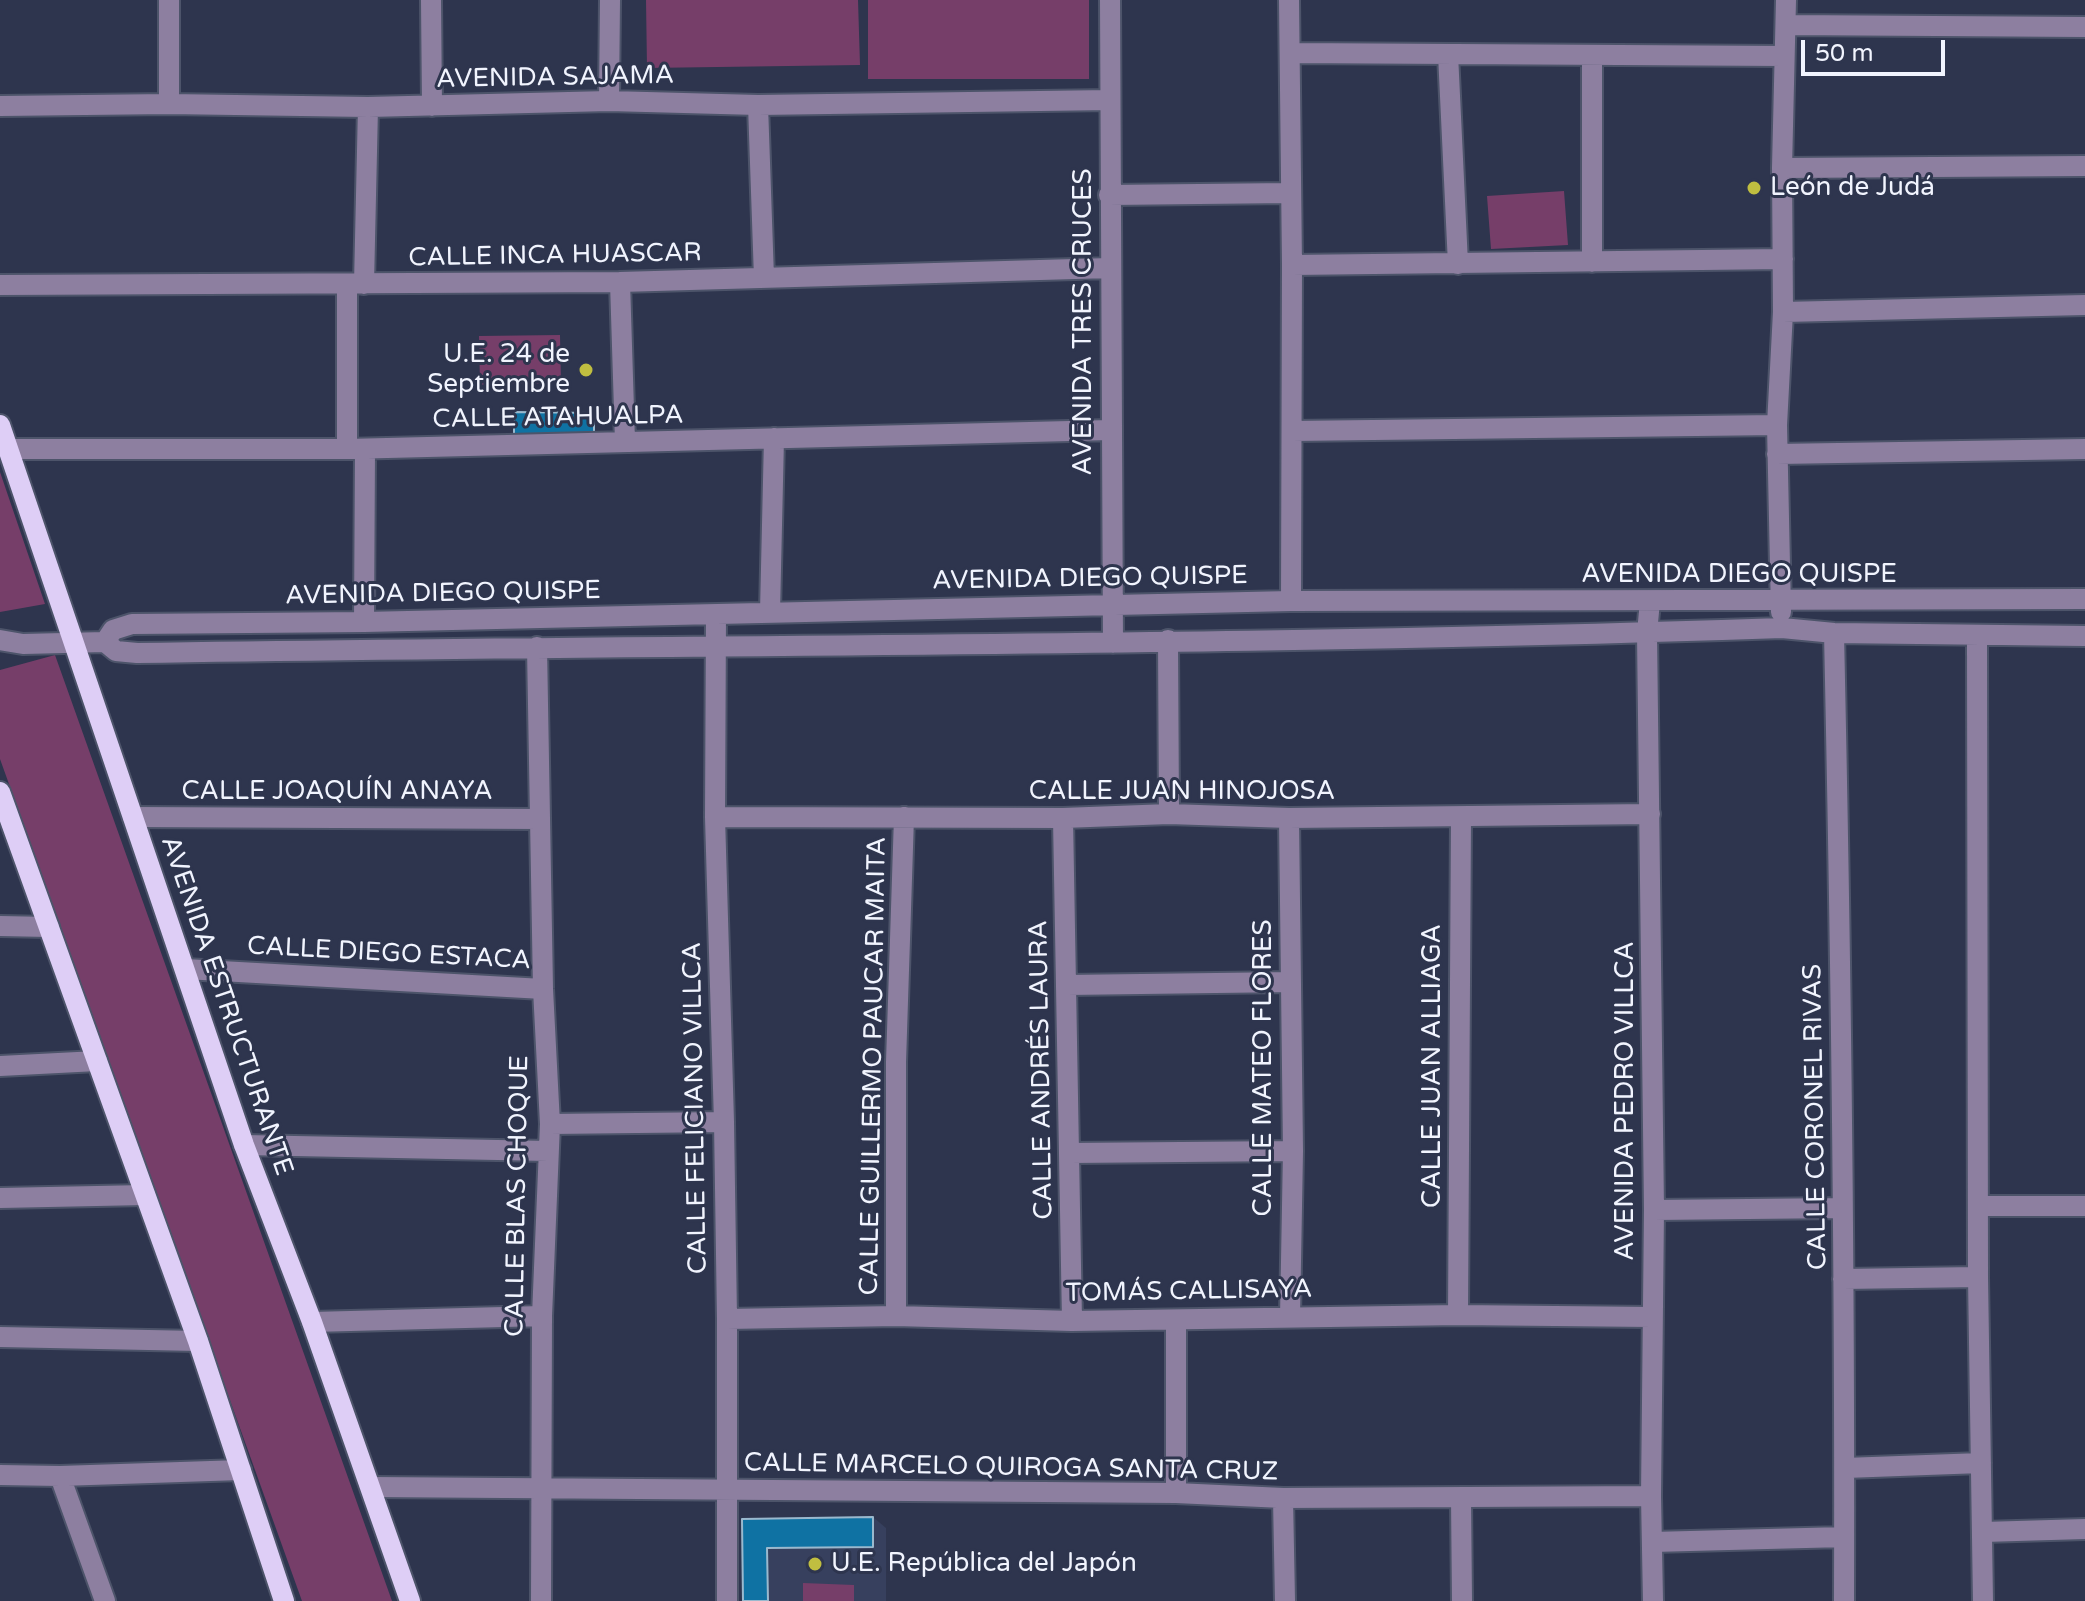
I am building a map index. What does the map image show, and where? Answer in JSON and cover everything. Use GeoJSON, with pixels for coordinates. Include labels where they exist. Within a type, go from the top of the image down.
{"type":"FeatureCollection","features":[{"type":"Feature","properties":{"kind":"main road","name":"AVENIDA ESTRUCTURANTE"},"geometry":{"type":"LineString","coordinates":[[0,425],[244,1145],[312,1322],[410,1601]]}},
{"type":"Feature","properties":{"kind":"main road"},"geometry":{"type":"LineString","coordinates":[[0,792],[198,1341],[284,1601]]}},
{"type":"Feature","properties":{"kind":"street"},"geometry":{"type":"LineString","coordinates":[[169,0],[169,104]]}},
{"type":"Feature","properties":{"kind":"street"},"geometry":{"type":"LineString","coordinates":[[431,0],[432,106]]}},
{"type":"Feature","properties":{"kind":"street"},"geometry":{"type":"LineString","coordinates":[[609,101],[610,0]]}},
{"type":"Feature","properties":{"kind":"street","name":"AVENIDA TRES CRUCES"},"geometry":{"type":"LineString","coordinates":[[1110,0],[1113,643]]}},
{"type":"Feature","properties":{"kind":"street"},"geometry":{"type":"LineString","coordinates":[[1289,0],[1291,601]]}},
{"type":"Feature","properties":{"kind":"street"},"geometry":{"type":"LineString","coordinates":[[1782,628],[1777,425],[1783,312],[1786,0]]}},
{"type":"Feature","properties":{"kind":"street"},"geometry":{"type":"LineString","coordinates":[[1787,25],[2085,27]]}},
{"type":"Feature","properties":{"kind":"street"},"geometry":{"type":"LineString","coordinates":[[1290,53],[1784,56]]}},
{"type":"Feature","properties":{"kind":"street"},"geometry":{"type":"LineString","coordinates":[[1448,54],[1458,264]]}},
{"type":"Feature","properties":{"kind":"street"},"geometry":{"type":"LineString","coordinates":[[1592,55],[1592,262]]}},
{"type":"Feature","properties":{"kind":"street","name":"AVENIDA SAJAMA"},"geometry":{"type":"LineString","coordinates":[[0,106],[169,104],[368,107],[609,101],[758,105],[1110,100]]}},
{"type":"Feature","properties":{"kind":"street"},"geometry":{"type":"LineString","coordinates":[[758,105],[764,278]]}},
{"type":"Feature","properties":{"kind":"street"},"geometry":{"type":"LineString","coordinates":[[364,622],[356,449],[355,284],[368,107]]}},
{"type":"Feature","properties":{"kind":"street"},"geometry":{"type":"LineString","coordinates":[[1782,168],[2085,166]]}},
{"type":"Feature","properties":{"kind":"street"},"geometry":{"type":"LineString","coordinates":[[1109,195],[1289,193]]}},
{"type":"Feature","properties":{"kind":"street"},"geometry":{"type":"LineString","coordinates":[[1292,265],[1783,259]]}},
{"type":"Feature","properties":{"kind":"street","name":"CALLE INCA HUASCAR"},"geometry":{"type":"LineString","coordinates":[[0,285],[620,282],[1110,268]]}},
{"type":"Feature","properties":{"kind":"street"},"geometry":{"type":"LineString","coordinates":[[620,282],[625,442]]}},
{"type":"Feature","properties":{"kind":"street"},"geometry":{"type":"LineString","coordinates":[[1783,312],[2085,305]]}},
{"type":"Feature","properties":{"kind":"street"},"geometry":{"type":"LineString","coordinates":[[1292,431],[1777,425]]}},
{"type":"Feature","properties":{"kind":"street","name":"CALLE ATAHUALPA"},"geometry":{"type":"LineString","coordinates":[[8,449],[356,449],[1110,430]]}},
{"type":"Feature","properties":{"kind":"street"},"geometry":{"type":"LineString","coordinates":[[770,612],[774,438]]}},
{"type":"Feature","properties":{"kind":"street"},"geometry":{"type":"LineString","coordinates":[[1777,454],[2085,449]]}},
{"type":"Feature","properties":{"kind":"street","name":"AVENIDA DIEGO QUISPE"},"geometry":{"type":"LineString","coordinates":[[105,642],[113,630],[132,624],[364,622],[1291,601],[2085,599]]}},
{"type":"Feature","properties":{"kind":"street","name":"AVENIDA PEDRO VILLCA"},"geometry":{"type":"LineString","coordinates":[[1650,601],[1647,633],[1654,1210],[1653,1601]]}},
{"type":"Feature","properties":{"kind":"street","name":"CALLE FELICIANO VILLCA"},"geometry":{"type":"LineString","coordinates":[[716,615],[715,817],[724,1122],[727,1601]]}},
{"type":"Feature","properties":{"kind":"street","name":"AVENIDA DIEGO QUISPE"},"geometry":{"type":"LineString","coordinates":[[0,640],[23,644],[105,642],[116,651],[137,653],[1113,643],[1782,628],[1834,633],[2085,636]]}},
{"type":"Feature","properties":{"kind":"street","name":"CALLE CORONEL RIVAS"},"geometry":{"type":"LineString","coordinates":[[1834,633],[1840,922],[1844,1601]]}},
{"type":"Feature","properties":{"kind":"street"},"geometry":{"type":"LineString","coordinates":[[1977,635],[1978,1277],[1983,1601]]}},
{"type":"Feature","properties":{"kind":"street"},"geometry":{"type":"LineString","coordinates":[[1168,640],[1169,814]]}},
{"type":"Feature","properties":{"kind":"street","name":"CALLE BLAS CHOQUE"},"geometry":{"type":"LineString","coordinates":[[537,647],[543,989],[550,1124],[542,1316],[541,1601]]}},
{"type":"Feature","properties":{"kind":"street","name":"CALLE JUAN HINOJOSA"},"geometry":{"type":"LineString","coordinates":[[715,817],[1063,818],[1169,814],[1289,818],[1650,814]]}},
{"type":"Feature","properties":{"kind":"street","name":"CALLE JOAQUÍN ANAYA"},"geometry":{"type":"LineString","coordinates":[[133,817],[540,819]]}},
{"type":"Feature","properties":{"kind":"street","name":"CALLE GUILLERMO PAUCAR MAITA"},"geometry":{"type":"LineString","coordinates":[[896,1316],[896,1062],[904,817]]}},
{"type":"Feature","properties":{"kind":"street","name":"CALLE JUAN ALLIAGA"},"geometry":{"type":"LineString","coordinates":[[1458,1315],[1461,817]]}},
{"type":"Feature","properties":{"kind":"street","name":"CALLE ANDRÉS LAURA"},"geometry":{"type":"LineString","coordinates":[[1063,818],[1072,1321]]}},
{"type":"Feature","properties":{"kind":"street","name":"CALLE MATEO FLORES"},"geometry":{"type":"LineString","coordinates":[[1289,818],[1293,1151],[1290,1317]]}},
{"type":"Feature","properties":{"kind":"street"},"geometry":{"type":"LineString","coordinates":[[0,926],[49,927]]}},
{"type":"Feature","properties":{"kind":"street","name":"CALLE DIEGO ESTACA"},"geometry":{"type":"LineString","coordinates":[[185,969],[543,989]]}},
{"type":"Feature","properties":{"kind":"street"},"geometry":{"type":"LineString","coordinates":[[1067,985],[1290,982]]}},
{"type":"Feature","properties":{"kind":"street"},"geometry":{"type":"LineString","coordinates":[[0,1066],[97,1061]]}},
{"type":"Feature","properties":{"kind":"street"},"geometry":{"type":"LineString","coordinates":[[550,1124],[724,1122]]}},
{"type":"Feature","properties":{"kind":"street"},"geometry":{"type":"LineString","coordinates":[[244,1145],[548,1151]]}},
{"type":"Feature","properties":{"kind":"street"},"geometry":{"type":"LineString","coordinates":[[1070,1153],[1293,1151]]}},
{"type":"Feature","properties":{"kind":"street"},"geometry":{"type":"LineString","coordinates":[[0,1198],[145,1195]]}},
{"type":"Feature","properties":{"kind":"street"},"geometry":{"type":"LineString","coordinates":[[1978,1206],[2085,1206]]}},
{"type":"Feature","properties":{"kind":"street"},"geometry":{"type":"LineString","coordinates":[[1654,1210],[1842,1208]]}},
{"type":"Feature","properties":{"kind":"street"},"geometry":{"type":"LineString","coordinates":[[1843,1279],[1978,1277]]}},
{"type":"Feature","properties":{"kind":"street","name":"TOMÁS CALLISAYA"},"geometry":{"type":"LineString","coordinates":[[727,1319],[896,1316],[1072,1321],[1458,1315],[1652,1317]]}},
{"type":"Feature","properties":{"kind":"street"},"geometry":{"type":"LineString","coordinates":[[312,1322],[542,1316]]}},
{"type":"Feature","properties":{"kind":"street"},"geometry":{"type":"LineString","coordinates":[[1176,1320],[1176,1493]]}},
{"type":"Feature","properties":{"kind":"street"},"geometry":{"type":"LineString","coordinates":[[0,1337],[198,1341]]}},
{"type":"Feature","properties":{"kind":"street"},"geometry":{"type":"LineString","coordinates":[[1845,1468],[1981,1463]]}},
{"type":"Feature","properties":{"kind":"street"},"geometry":{"type":"LineString","coordinates":[[0,1475],[241,1470]]}},
{"type":"Feature","properties":{"kind":"street"},"geometry":{"type":"LineString","coordinates":[[60,1476],[105,1601]]}},
{"type":"Feature","properties":{"kind":"street","name":"CALLE MARCELO QUIROGA SANTA CRUZ"},"geometry":{"type":"LineString","coordinates":[[371,1487],[1176,1493],[1283,1498],[1651,1496]]}},
{"type":"Feature","properties":{"kind":"street"},"geometry":{"type":"LineString","coordinates":[[1283,1498],[1285,1601]]}},
{"type":"Feature","properties":{"kind":"street"},"geometry":{"type":"LineString","coordinates":[[1461,1498],[1462,1601]]}},
{"type":"Feature","properties":{"kind":"street"},"geometry":{"type":"LineString","coordinates":[[1983,1532],[2085,1529]]}},
{"type":"Feature","properties":{"kind":"street"},"geometry":{"type":"LineString","coordinates":[[1652,1542],[1844,1537]]}},
{"type":"Feature","properties":{"kind":"shaded area"},"geometry":{"type":"Polygon","coordinates":[[[646,0],[858,0],[860,65],[647,68],[646,0]]]}},
{"type":"Feature","properties":{"kind":"shaded area"},"geometry":{"type":"Polygon","coordinates":[[[868,0],[1089,0],[1089,79],[868,79],[868,0]]]}},
{"type":"Feature","properties":{"kind":"shaded area"},"geometry":{"type":"Polygon","coordinates":[[[1564,191],[1568,245],[1491,249],[1487,196],[1564,191]]]}},
{"type":"Feature","properties":{"kind":"shaded area"},"geometry":{"type":"Polygon","coordinates":[[[560,335],[561,383],[480,385],[479,336],[560,335]]]}},
{"type":"Feature","properties":{"kind":"shaded area"},"geometry":{"type":"Polygon","coordinates":[[[0,472],[45,604],[0,612],[0,472]]]}},
{"type":"Feature","properties":{"kind":"shaded area"},"geometry":{"type":"Polygon","coordinates":[[[55,655],[392,1601],[302,1601],[0,759],[0,670],[55,655]]]}},
{"type":"Feature","properties":{"kind":"shaded area","name":"U.E. República del Japón"},"geometry":{"type":"Polygon","coordinates":[[[873,1517],[886,1528],[886,1601],[743,1601],[742,1519],[873,1517]]]}},
{"type":"Feature","properties":{"kind":"shaded area"},"geometry":{"type":"Polygon","coordinates":[[[803,1583],[854,1585],[854,1601],[803,1601],[803,1583]]]}},
{"type":"Feature","properties":{"kind":"building"},"geometry":{"type":"Polygon","coordinates":[[[514,412],[594,413],[594,437],[514,435],[514,412]]]}},
{"type":"Feature","properties":{"kind":"building"},"geometry":{"type":"Polygon","coordinates":[[[873,1517],[873,1547],[767,1548],[768,1601],[743,1601],[742,1519],[873,1517]]]}},
{"type":"Feature","properties":{"kind":"place","name":"León de Judá"},"geometry":{"type":"Point","coordinates":[1754,188]}},
{"type":"Feature","properties":{"kind":"place","name":"U.E. 24 de Septiembre"},"geometry":{"type":"Point","coordinates":[586,370]}},
{"type":"Feature","properties":{"kind":"place","name":"U.E. República del Japón"},"geometry":{"type":"Point","coordinates":[815,1564]}}]}
